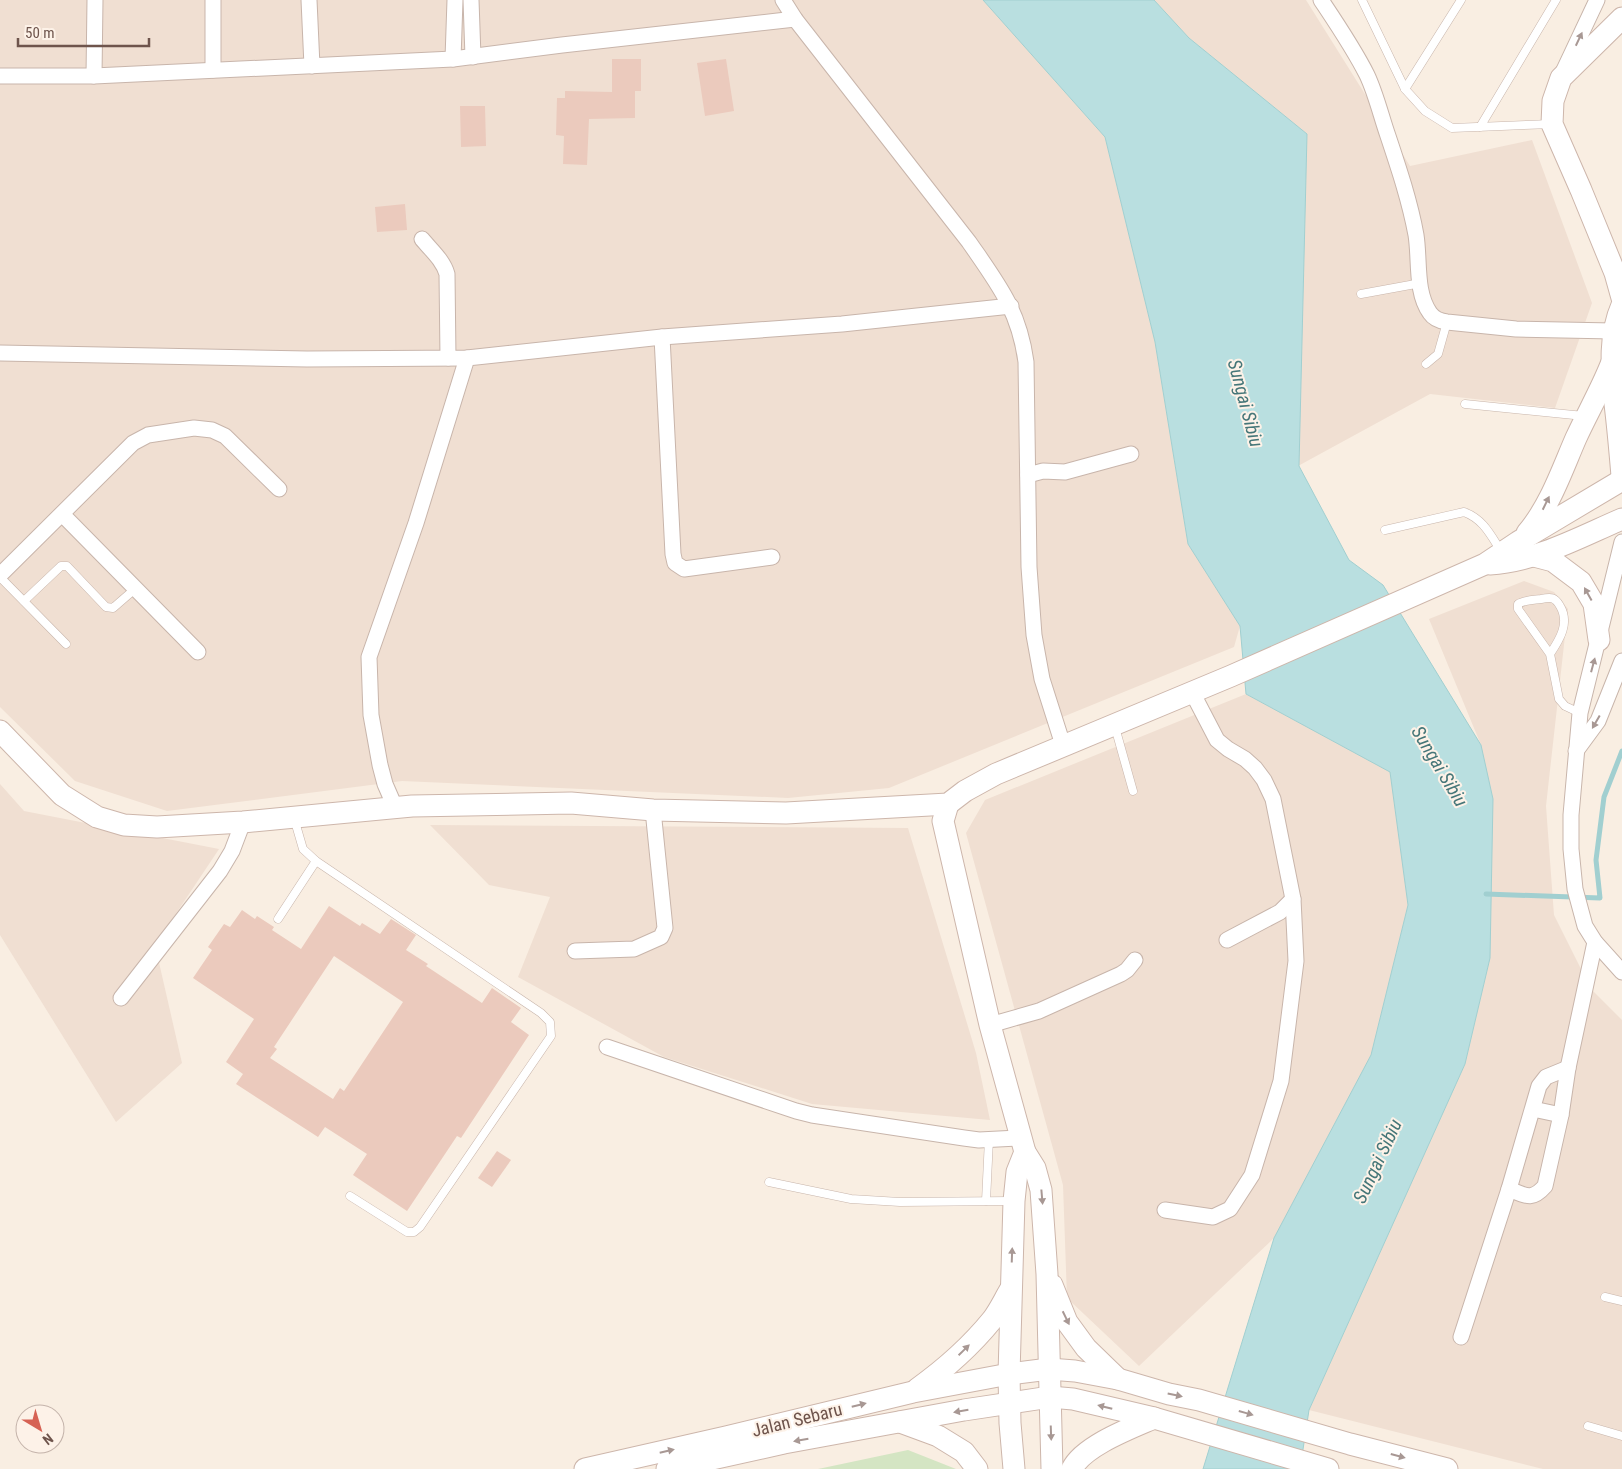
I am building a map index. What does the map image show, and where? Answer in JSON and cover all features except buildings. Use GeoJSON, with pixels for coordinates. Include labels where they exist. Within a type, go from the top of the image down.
{"type":"FeatureCollection","features":[{"type":"Feature","properties":{"kind":"street"},"geometry":{"type":"LineString","coordinates":[[94,76],[96,0]]}},
{"type":"Feature","properties":{"kind":"street"},"geometry":{"type":"LineString","coordinates":[[213,0],[213,70]]}},
{"type":"Feature","properties":{"kind":"street"},"geometry":{"type":"LineString","coordinates":[[309,0],[312,66]]}},
{"type":"Feature","properties":{"kind":"street"},"geometry":{"type":"LineString","coordinates":[[453,59],[455,0]]}},
{"type":"Feature","properties":{"kind":"street"},"geometry":{"type":"LineString","coordinates":[[471,0],[473,57]]}},
{"type":"Feature","properties":{"kind":"street"},"geometry":{"type":"LineString","coordinates":[[783,0],[795,19],[969,242],[1011,306],[1023,340],[1026,362],[1030,567],[1034,635],[1042,679],[1063,745]]}},
{"type":"Feature","properties":{"kind":"street"},"geometry":{"type":"LineString","coordinates":[[1321,0],[1367,76],[1376,98],[1402,179],[1414,226],[1421,284],[1424,300],[1430,314],[1437,320],[1447,322],[1516,329],[1614,331]]}},
{"type":"Feature","properties":{"kind":"street"},"geometry":{"type":"LineString","coordinates":[[1595,1],[1561,78],[1553,101],[1552,124],[1615,273],[1622,298]]}},
{"type":"Feature","properties":{"kind":"street"},"geometry":{"type":"LineString","coordinates":[[1561,78],[1622,18]]}},
{"type":"Feature","properties":{"kind":"street"},"geometry":{"type":"LineString","coordinates":[[0,76],[94,76],[453,59],[795,19]]}},
{"type":"Feature","properties":{"kind":"street"},"geometry":{"type":"LineString","coordinates":[[422,239],[438,257],[445,267],[447,274],[448,358]]}},
{"type":"Feature","properties":{"kind":"street"},"geometry":{"type":"LineString","coordinates":[[1510,554],[1622,478],[1612,362],[1614,331],[1622,305]]}},
{"type":"Feature","properties":{"kind":"street"},"geometry":{"type":"LineString","coordinates":[[0,354],[307,359],[467,358],[662,337],[842,324],[1011,306]]}},
{"type":"Feature","properties":{"kind":"street"},"geometry":{"type":"LineString","coordinates":[[662,337],[675,563],[684,569],[772,557]]}},
{"type":"Feature","properties":{"kind":"street"},"geometry":{"type":"LineString","coordinates":[[395,807],[385,784],[380,765],[371,715],[369,657],[416,523],[467,358]]}},
{"type":"Feature","properties":{"kind":"street"},"geometry":{"type":"LineString","coordinates":[[1510,554],[1544,508],[1612,362]]}},
{"type":"Feature","properties":{"kind":"street"},"geometry":{"type":"LineString","coordinates":[[0,576],[134,443],[148,435],[194,428],[212,430],[225,436],[279,489]]}},
{"type":"Feature","properties":{"kind":"street"},"geometry":{"type":"LineString","coordinates":[[1028,475],[1043,471],[1064,472],[1132,454]]}},
{"type":"Feature","properties":{"kind":"street"},"geometry":{"type":"LineString","coordinates":[[63,514],[198,652]]}},
{"type":"Feature","properties":{"kind":"street"},"geometry":{"type":"LineString","coordinates":[[0,731],[62,795],[97,817],[124,825],[157,827],[243,822],[395,807],[571,804],[653,810],[786,813],[948,804],[965,791],[996,774],[1231,676],[1510,554],[1622,520]]}},
{"type":"Feature","properties":{"kind":"street"},"geometry":{"type":"LineString","coordinates":[[1622,542],[1580,713],[1571,815],[1571,849],[1575,889],[1585,926],[1622,972]]}},
{"type":"Feature","properties":{"kind":"street"},"geometry":{"type":"LineString","coordinates":[[1510,554],[1553,561],[1581,582],[1594,604],[1599,640]]}},
{"type":"Feature","properties":{"kind":"street"},"geometry":{"type":"LineString","coordinates":[[1576,751],[1598,721],[1622,661]]}},
{"type":"Feature","properties":{"kind":"street"},"geometry":{"type":"LineString","coordinates":[[1165,1210],[1213,1217],[1230,1209],[1252,1175],[1281,1082],[1296,961],[1293,899],[1273,799],[1264,780],[1245,759],[1217,740],[1192,692]]}},
{"type":"Feature","properties":{"kind":"street"},"geometry":{"type":"LineString","coordinates":[[948,804],[943,821],[990,1025],[1022,1145],[1034,1168],[1041,1190],[1047,1274],[1052,1469]]}},
{"type":"Feature","properties":{"kind":"street"},"geometry":{"type":"LineString","coordinates":[[575,951],[634,949],[661,937],[665,928],[653,810]]}},
{"type":"Feature","properties":{"kind":"street"},"geometry":{"type":"LineString","coordinates":[[121,998],[220,871],[232,851],[243,822]]}},
{"type":"Feature","properties":{"kind":"street"},"geometry":{"type":"LineString","coordinates":[[1227,940],[1280,912],[1293,899]]}},
{"type":"Feature","properties":{"kind":"street"},"geometry":{"type":"LineString","coordinates":[[1509,1189],[1529,1197],[1537,1195],[1545,1186],[1561,1115],[1568,1068],[1596,942]]}},
{"type":"Feature","properties":{"kind":"street"},"geometry":{"type":"LineString","coordinates":[[990,1025],[1039,1011],[1120,974],[1127,970],[1134,960]]}},
{"type":"Feature","properties":{"kind":"street"},"geometry":{"type":"LineString","coordinates":[[606,1047],[796,1111],[1022,1145]]}},
{"type":"Feature","properties":{"kind":"street"},"geometry":{"type":"LineString","coordinates":[[1461,1337],[1509,1189],[1539,1086],[1546,1077],[1568,1068]]}},
{"type":"Feature","properties":{"kind":"street"},"geometry":{"type":"LineString","coordinates":[[1533,1109],[1561,1115]]}},
{"type":"Feature","properties":{"kind":"street"},"geometry":{"type":"LineString","coordinates":[[1014,1469],[1009,1403],[1011,1289],[1014,1201],[1022,1145]]}},
{"type":"Feature","properties":{"kind":"street"},"geometry":{"type":"LineString","coordinates":[[1047,1274],[1067,1322],[1086,1348],[1118,1379]]}},
{"type":"Feature","properties":{"kind":"street"},"geometry":{"type":"LineString","coordinates":[[913,1392],[944,1370],[973,1342],[993,1319],[1011,1289]]}},
{"type":"Feature","properties":{"kind":"street","name":"Jalan Sebaru"},"geometry":{"type":"LineString","coordinates":[[585,1469],[913,1392],[1009,1374],[1049,1369],[1118,1379],[1447,1469]]}},
{"type":"Feature","properties":{"kind":"street","name":"Jalan Sebaru"},"geometry":{"type":"LineString","coordinates":[[667,1469],[784,1443],[1050,1397],[1073,1399],[1154,1418],[1328,1469]]}},
{"type":"Feature","properties":{"kind":"street"},"geometry":{"type":"LineString","coordinates":[[1072,1469],[1075,1462],[1111,1436],[1154,1418]]}},
{"type":"Feature","properties":{"kind":"street"},"geometry":{"type":"LineString","coordinates":[[900,1422],[938,1436],[964,1452],[976,1469]]}},
{"type":"Feature","properties":{"kind":"lane"},"geometry":{"type":"LineString","coordinates":[[1362,0],[1404,89],[1425,111],[1452,128],[1552,124]]}},
{"type":"Feature","properties":{"kind":"lane"},"geometry":{"type":"LineString","coordinates":[[1404,89],[1461,0]]}},
{"type":"Feature","properties":{"kind":"lane"},"geometry":{"type":"LineString","coordinates":[[1480,128],[1556,0]]}},
{"type":"Feature","properties":{"kind":"lane"},"geometry":{"type":"LineString","coordinates":[[1361,294],[1421,284]]}},
{"type":"Feature","properties":{"kind":"lane"},"geometry":{"type":"LineString","coordinates":[[1426,364],[1438,354],[1447,322]]}},
{"type":"Feature","properties":{"kind":"lane"},"geometry":{"type":"LineString","coordinates":[[1465,404],[1586,417]]}},
{"type":"Feature","properties":{"kind":"lane"},"geometry":{"type":"LineString","coordinates":[[1385,530],[1464,512],[1474,516],[1485,526],[1510,554]]}},
{"type":"Feature","properties":{"kind":"lane"},"geometry":{"type":"LineString","coordinates":[[24,601],[61,566],[67,566],[106,607],[113,608],[136,588]]}},
{"type":"Feature","properties":{"kind":"lane"},"geometry":{"type":"LineString","coordinates":[[0,576],[66,644]]}},
{"type":"Feature","properties":{"kind":"lane"},"geometry":{"type":"LineString","coordinates":[[1550,654],[1561,636],[1565,615],[1556,599],[1551,597],[1521,602],[1518,604],[1518,608],[1550,654],[1559,699],[1564,706],[1580,713]]}},
{"type":"Feature","properties":{"kind":"lane"},"geometry":{"type":"LineString","coordinates":[[1114,725],[1133,791]]}},
{"type":"Feature","properties":{"kind":"lane"},"geometry":{"type":"LineString","coordinates":[[294,818],[303,849],[316,861],[542,1013],[550,1022],[551,1036],[420,1227],[414,1232],[407,1232],[350,1196]]}},
{"type":"Feature","properties":{"kind":"lane"},"geometry":{"type":"LineString","coordinates":[[278,919],[316,861]]}},
{"type":"Feature","properties":{"kind":"lane"},"geometry":{"type":"LineString","coordinates":[[986,1201],[989,1139]]}},
{"type":"Feature","properties":{"kind":"lane"},"geometry":{"type":"LineString","coordinates":[[769,1182],[851,1199],[900,1202],[1014,1201]]}},
{"type":"Feature","properties":{"kind":"lane"},"geometry":{"type":"LineString","coordinates":[[1605,1297],[1622,1301]]}},
{"type":"Feature","properties":{"kind":"lane"},"geometry":{"type":"LineString","coordinates":[[1588,1426],[1622,1436]]}},
{"type":"Feature","properties":{"kind":"shaded area"},"geometry":{"type":"Polygon","coordinates":[[[0,0],[983,0],[1105,137],[1155,342],[1188,544],[1240,626],[1234,647],[889,788],[788,798],[402,781],[167,811],[75,781],[0,707],[0,0]]]}},
{"type":"Feature","properties":{"kind":"shaded area"},"geometry":{"type":"Polygon","coordinates":[[[1154,0],[1306,0],[1410,166],[1532,140],[1592,303],[1555,408],[1430,394],[1298,466],[1307,134],[1189,38],[1154,0]]]}},
{"type":"Feature","properties":{"kind":"shaded area"},"geometry":{"type":"Polygon","coordinates":[[[1524,581],[1554,592],[1568,609],[1546,806],[1554,915],[1591,989],[1622,1020],[1622,1469],[1543,1469],[1309,1410],[1465,1064],[1490,958],[1481,745],[1429,619],[1524,581]]]}},
{"type":"Feature","properties":{"kind":"shaded area"},"geometry":{"type":"Polygon","coordinates":[[[1246,694],[1390,771],[1408,905],[1371,1055],[1274,1238],[1139,1366],[1067,1298],[1063,1185],[966,833],[985,800],[1246,694]]]}},
{"type":"Feature","properties":{"kind":"shaded area"},"geometry":{"type":"Polygon","coordinates":[[[0,784],[24,811],[219,849],[155,945],[182,1063],[116,1122],[0,935],[0,784]]]}},
{"type":"Feature","properties":{"kind":"shaded area"},"geometry":{"type":"Polygon","coordinates":[[[430,825],[908,828],[976,1053],[990,1120],[812,1104],[664,1057],[518,977],[550,897],[489,885],[430,825]]]}},
{"type":"Feature","properties":{"kind":"green space"},"geometry":{"type":"Polygon","coordinates":[[[908,1450],[956,1469],[818,1469],[908,1450]]]}},
{"type":"Feature","properties":{"kind":"water","name":"Sungai Sibiu"},"geometry":{"type":"Polygon","coordinates":[[[983,0],[1154,0],[1189,38],[1307,134],[1299,466],[1349,560],[1383,585],[1481,745],[1493,799],[1490,958],[1465,1064],[1309,1410],[1300,1469],[1203,1469],[1274,1238],[1371,1055],[1408,905],[1390,772],[1246,694],[1240,626],[1188,544],[1155,342],[1105,137],[983,0]]]}},
{"type":"Feature","properties":{"kind":"waterway"},"geometry":{"type":"LineString","coordinates":[[1486,894],[1600,898],[1596,860],[1604,797],[1622,751]]}}]}
